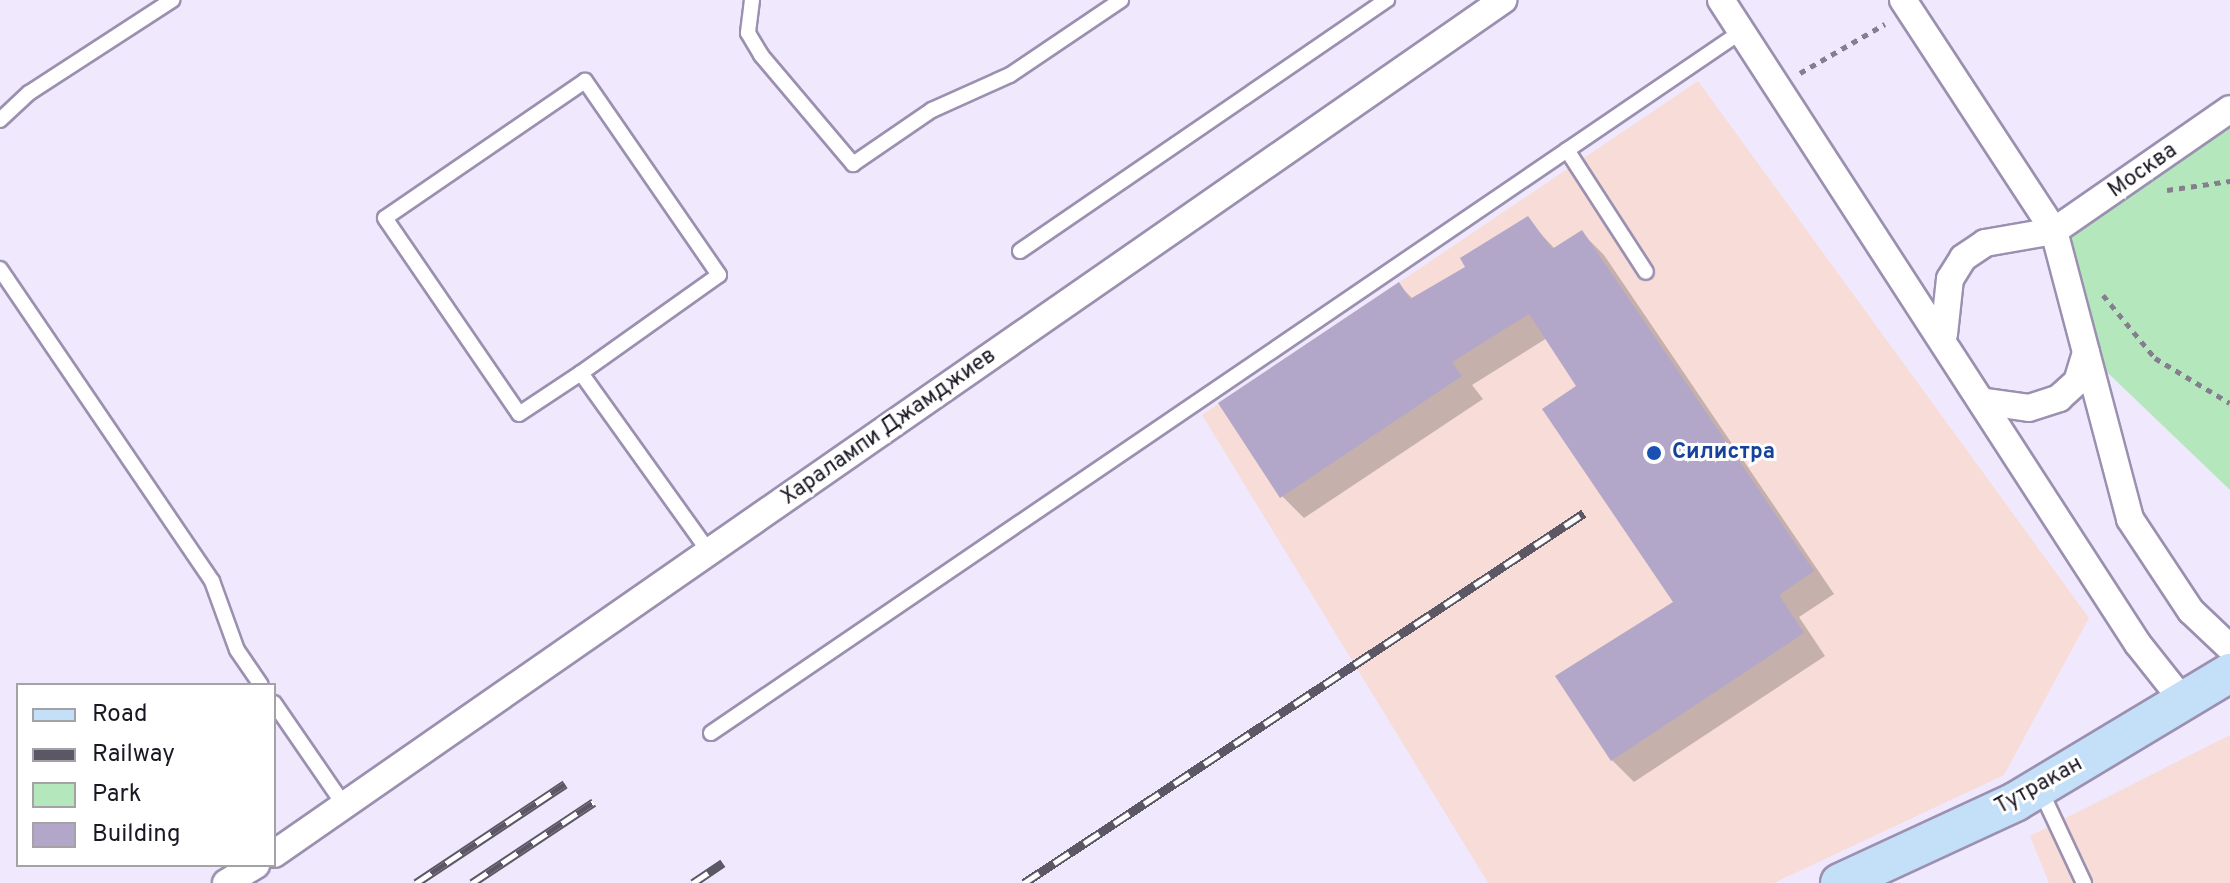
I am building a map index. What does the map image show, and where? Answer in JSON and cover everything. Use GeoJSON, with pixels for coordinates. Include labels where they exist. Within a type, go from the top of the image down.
{"type":"FeatureCollection","features":[{"type":"Feature","properties":{"kind":"street"},"geometry":{"type":"LineString","coordinates":[[1721,0],[1944,334],[2138,644],[2184,702]]}},
{"type":"Feature","properties":{"kind":"street","name":"Харалампи Джамджиев"},"geometry":{"type":"LineString","coordinates":[[276,853],[1491,3]]}},
{"type":"Feature","properties":{"kind":"street"},"geometry":{"type":"LineString","coordinates":[[1906,5],[2054,231],[2130,519],[2191,611],[2230,648]]}},
{"type":"Feature","properties":{"kind":"street","name":"Москва"},"geometry":{"type":"LineString","coordinates":[[2054,231],[2230,109]]}},
{"type":"Feature","properties":{"kind":"street"},"geometry":{"type":"LineString","coordinates":[[1944,334],[1950,279],[1963,258],[1985,243],[2054,231]]}},
{"type":"Feature","properties":{"kind":"street"},"geometry":{"type":"LineString","coordinates":[[1987,402],[2029,408],[2059,398],[2077,382],[2086,352]]}},
{"type":"Feature","properties":{"kind":"street","name":"Тутракан"},"geometry":{"type":"LineString","coordinates":[[1840,883],[2039,787],[2230,673]]}},
{"type":"Feature","properties":{"kind":"street"},"geometry":{"type":"LineString","coordinates":[[226,883],[253,867]]}},
{"type":"Feature","properties":{"kind":"lane"},"geometry":{"type":"LineString","coordinates":[[0,120],[29,93],[172,0]]}},
{"type":"Feature","properties":{"kind":"lane"},"geometry":{"type":"LineString","coordinates":[[752,0],[748,33],[761,55],[853,164],[932,110],[1010,75],[1121,0]]}},
{"type":"Feature","properties":{"kind":"lane"},"geometry":{"type":"LineString","coordinates":[[1020,251],[1387,0]]}},
{"type":"Feature","properties":{"kind":"lane"},"geometry":{"type":"LineString","coordinates":[[711,733],[1742,31]]}},
{"type":"Feature","properties":{"kind":"lane"},"geometry":{"type":"LineString","coordinates":[[585,81],[719,275],[581,373],[519,414],[385,218],[585,81]]}},
{"type":"Feature","properties":{"kind":"lane"},"geometry":{"type":"LineString","coordinates":[[1567,150],[1646,272]]}},
{"type":"Feature","properties":{"kind":"lane"},"geometry":{"type":"LineString","coordinates":[[0,269],[212,581],[237,650],[260,683]]}},
{"type":"Feature","properties":{"kind":"lane"},"geometry":{"type":"LineString","coordinates":[[581,373],[709,552]]}},
{"type":"Feature","properties":{"kind":"lane"},"geometry":{"type":"LineString","coordinates":[[276,706],[344,805]]}},
{"type":"Feature","properties":{"kind":"lane"},"geometry":{"type":"LineString","coordinates":[[2039,787],[2084,883]]}},
{"type":"Feature","properties":{"kind":"path"},"geometry":{"type":"LineString","coordinates":[[1779,86],[1906,5]]}},
{"type":"Feature","properties":{"kind":"path"},"geometry":{"type":"LineString","coordinates":[[2092,282],[2155,358],[2230,403]]}},
{"type":"Feature","properties":{"kind":"shaded area"},"geometry":{"type":"Polygon","coordinates":[[[1698,81],[2089,618],[2004,775],[1774,883],[1488,883],[1202,415],[1698,81]]]}},
{"type":"Feature","properties":{"kind":"shaded area"},"geometry":{"type":"Polygon","coordinates":[[[2230,735],[2230,883],[2049,883],[2030,836],[2230,735]]]}},
{"type":"Feature","properties":{"kind":"green space"},"geometry":{"type":"Polygon","coordinates":[[[2230,109],[2230,490],[2086,352],[2054,231],[2230,109]]]}},
{"type":"Feature","properties":{"kind":"building","name":"Силистра"},"geometry":{"type":"Polygon","coordinates":[[[1528,216],[1552,249],[1582,230],[1814,571],[1779,595],[1804,633],[1611,761],[1555,676],[1673,602],[1542,409],[1576,386],[1529,314],[1452,362],[1462,376],[1280,498],[1218,403],[1399,282],[1410,299],[1465,267],[1460,258],[1528,216]]]}},
{"type":"Feature","properties":{"kind":"railway"},"geometry":{"type":"LineString","coordinates":[[1024,883],[1584,513]]}},
{"type":"Feature","properties":{"kind":"railway"},"geometry":{"type":"LineString","coordinates":[[416,883],[565,784]]}},
{"type":"Feature","properties":{"kind":"railway"},"geometry":{"type":"LineString","coordinates":[[472,883],[594,802]]}},
{"type":"Feature","properties":{"kind":"railway"},"geometry":{"type":"LineString","coordinates":[[693,883],[723,863]]}},
{"type":"Feature","properties":{"kind":"place","name":"Силистра"},"geometry":{"type":"Point","coordinates":[1654,453]}}]}
